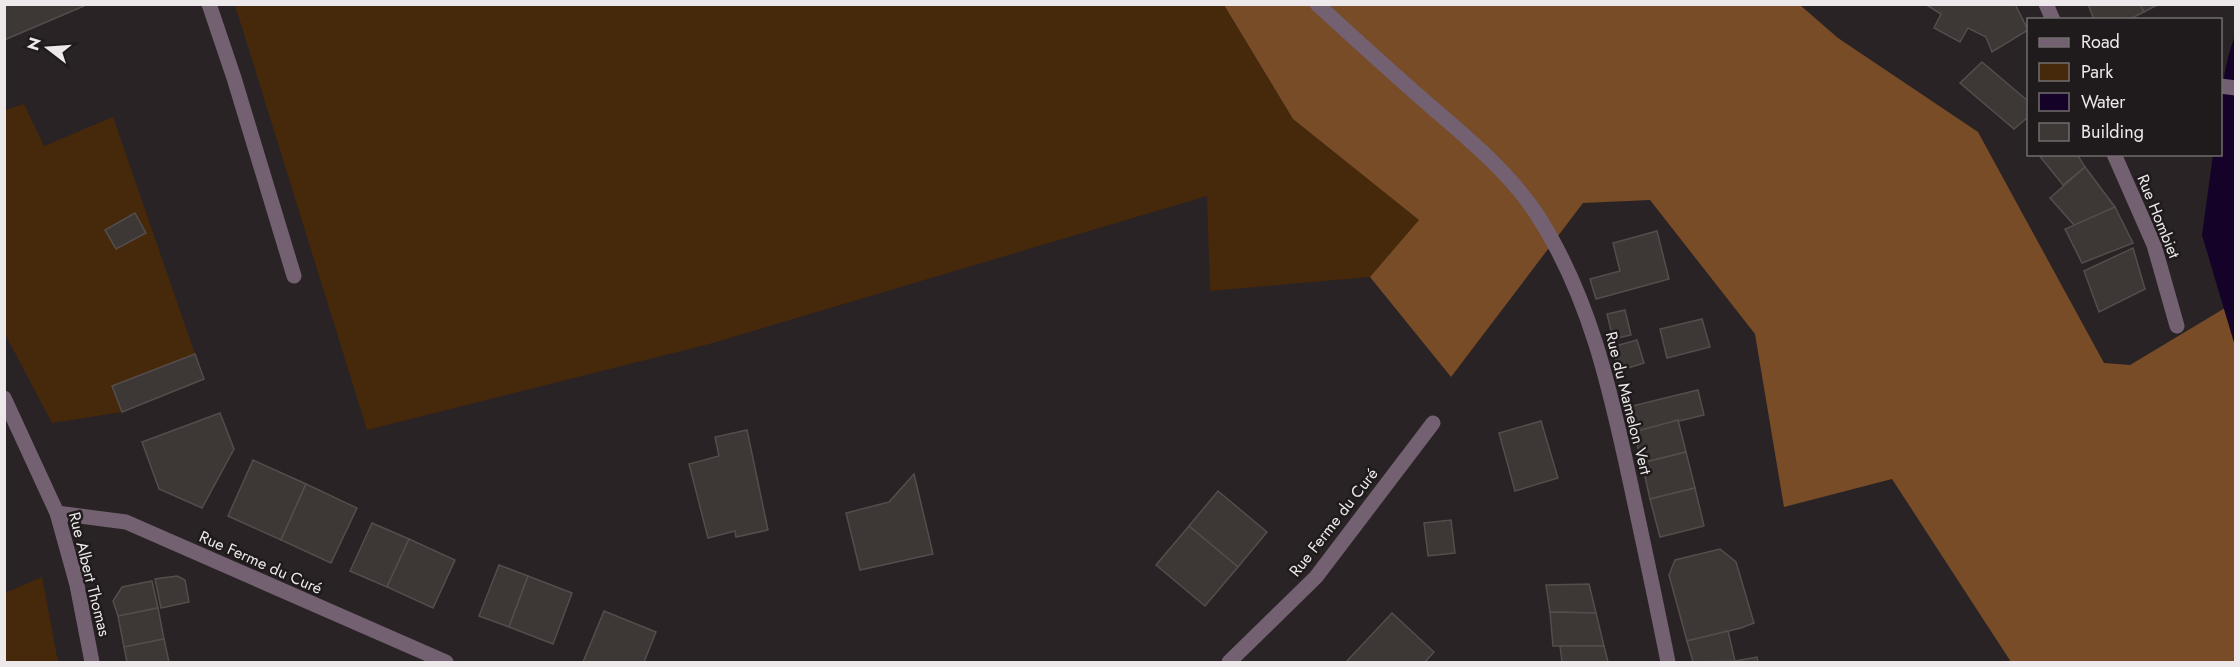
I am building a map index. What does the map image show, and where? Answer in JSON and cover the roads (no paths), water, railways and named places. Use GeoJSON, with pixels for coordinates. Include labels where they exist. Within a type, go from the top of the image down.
{"type":"FeatureCollection","features":[{"type":"Feature","properties":{"kind":"street"},"geometry":{"type":"LineString","coordinates":[[209,4],[294,276]]}},
{"type":"Feature","properties":{"kind":"street","name":"Rue du Mamelon Vert"},"geometry":{"type":"LineString","coordinates":[[1317,4],[1369,54],[1490,159],[1536,212],[1566,267],[1579,292],[1605,369],[1668,663]]}},
{"type":"Feature","properties":{"kind":"street"},"geometry":{"type":"LineString","coordinates":[[2046,4],[2052,18]]}},
{"type":"Feature","properties":{"kind":"street","name":"Rue Hombiet"},"geometry":{"type":"LineString","coordinates":[[2115,156],[2154,245],[2177,326]]}},
{"type":"Feature","properties":{"kind":"street","name":"Rue Albert Thomas"},"geometry":{"type":"LineString","coordinates":[[4,398],[57,513],[77,585],[92,663]]}},
{"type":"Feature","properties":{"kind":"street","name":"Rue Ferme du Curé"},"geometry":{"type":"LineString","coordinates":[[1229,663],[1316,577],[1433,423]]}},
{"type":"Feature","properties":{"kind":"street","name":"Rue Ferme du Curé"},"geometry":{"type":"LineString","coordinates":[[57,513],[126,522],[446,663]]}},
{"type":"Feature","properties":{"kind":"water"},"geometry":{"type":"Polygon","coordinates":[[[2235,35],[2235,346],[2202,235],[2213,156],[2222,156],[2222,94],[2235,35]]]}}]}
